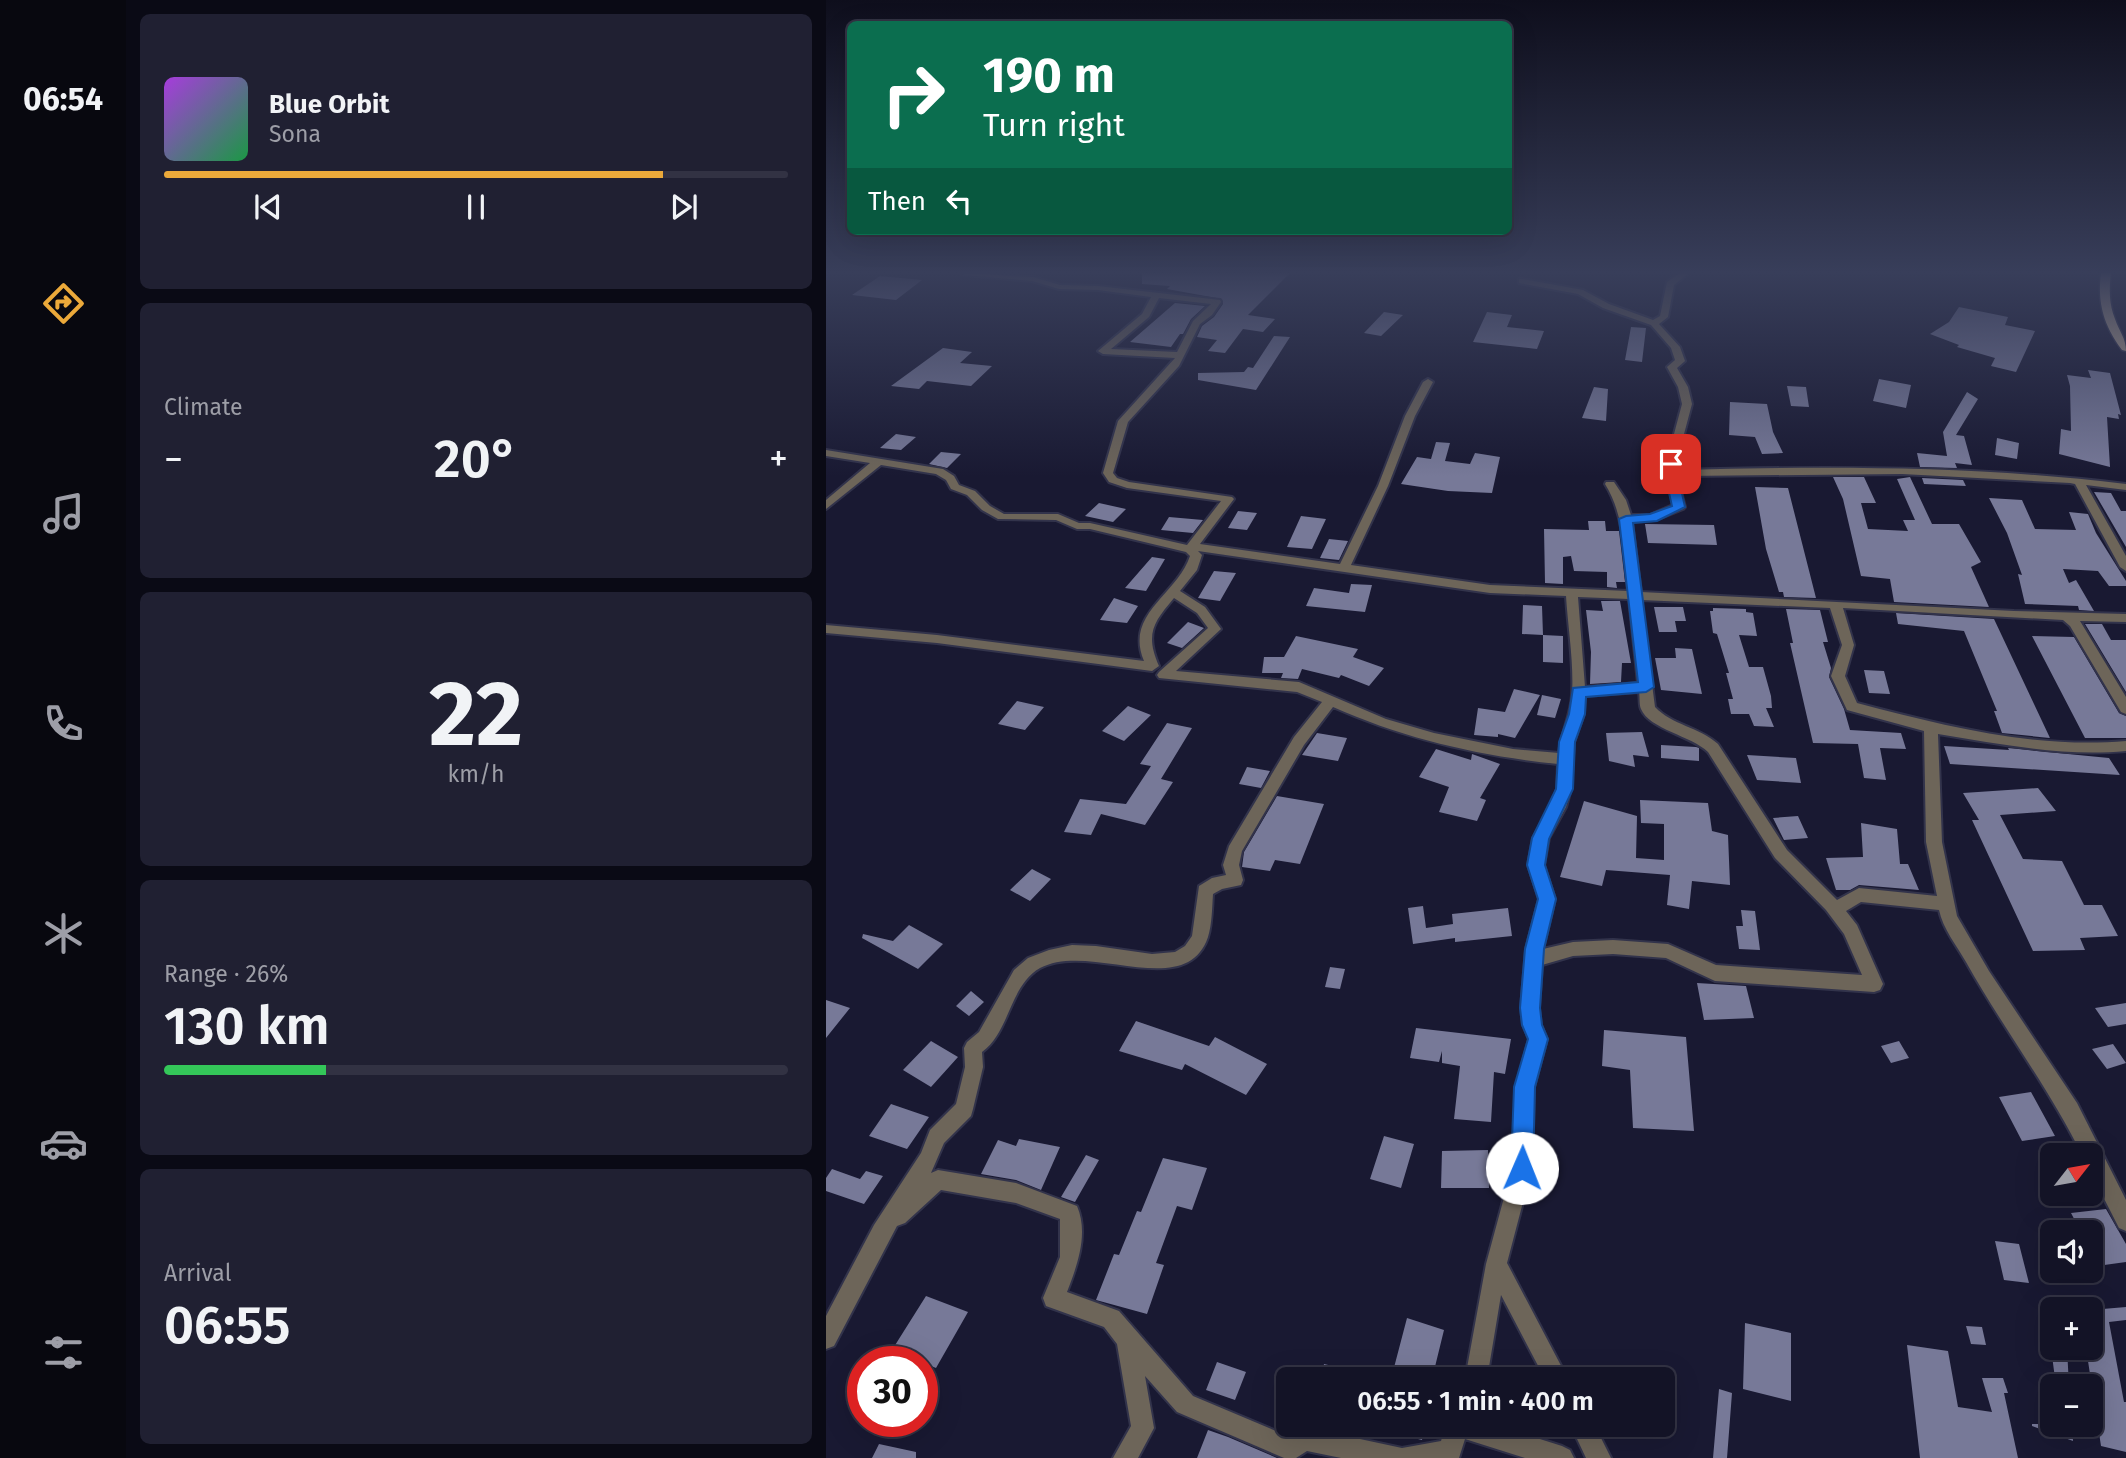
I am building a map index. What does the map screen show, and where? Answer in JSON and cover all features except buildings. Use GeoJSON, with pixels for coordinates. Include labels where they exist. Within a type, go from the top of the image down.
{"type":"FeatureCollection","features":[{"type":"Feature","properties":{"kind":"street"},"geometry":{"type":"LineString","coordinates":[[1115,341],[1103,351],[1180,355]]}},
{"type":"Feature","properties":{"kind":"street"},"geometry":{"type":"LineString","coordinates":[[1187,341],[1176,364],[1122,421],[1108,473],[1113,480],[1127,485],[1228,499],[1190,549]]}},
{"type":"Feature","properties":{"kind":"street"},"geometry":{"type":"LineString","coordinates":[[1670,341],[1675,347],[1679,361],[1672,368],[1686,395],[1684,417],[1671,464],[1678,473]]}},
{"type":"Feature","properties":{"kind":"street"},"geometry":{"type":"LineString","coordinates":[[1344,568],[1383,486],[1410,416],[1428,382]]}},
{"type":"Feature","properties":{"kind":"street"},"geometry":{"type":"LineString","coordinates":[[826,453],[939,471],[950,478],[955,487],[971,493],[986,508],[1002,517],[1058,517],[1077,526],[1090,526],[1190,549],[1198,547],[1490,589],[1835,604],[2014,615],[2063,614],[2126,618]]}},
{"type":"Feature","properties":{"kind":"street"},"geometry":{"type":"LineString","coordinates":[[826,506],[878,462]]}},
{"type":"Feature","properties":{"kind":"street"},"geometry":{"type":"LineString","coordinates":[[1678,473],[1872,468],[2078,480],[2126,487]]}},
{"type":"Feature","properties":{"kind":"street"},"geometry":{"type":"LineString","coordinates":[[1626,519],[1652,518],[1679,507],[1674,484],[1678,473]]}},
{"type":"Feature","properties":{"kind":"street"},"geometry":{"type":"LineString","coordinates":[[2078,480],[2126,567]]}},
{"type":"Feature","properties":{"kind":"street"},"geometry":{"type":"LineString","coordinates":[[1534,949],[1538,958],[1573,949],[1613,947],[1668,951],[1715,973],[1874,984],[1851,930],[1835,909],[1781,854],[1704,738],[1664,723],[1648,709],[1637,595],[1626,519],[1620,500],[1610,484]]}},
{"type":"Feature","properties":{"kind":"street"},"geometry":{"type":"LineString","coordinates":[[826,629],[937,639],[1152,666],[1144,650],[1143,639],[1149,620],[1191,570],[1196,555],[1190,549]]}},
{"type":"Feature","properties":{"kind":"street"},"geometry":{"type":"LineString","coordinates":[[1173,592],[1201,610],[1214,629],[1164,675],[1299,688],[1382,723],[1434,738],[1513,754],[1565,759]]}},
{"type":"Feature","properties":{"kind":"street"},"geometry":{"type":"LineString","coordinates":[[1478,1367],[1496,1264],[1522,1168],[1525,1087],[1538,1039],[1532,1025],[1530,1008],[1534,949],[1547,899],[1536,865],[1541,838],[1558,807],[1564,789],[1567,742],[1577,714],[1572,592]]}},
{"type":"Feature","properties":{"kind":"street"},"geometry":{"type":"LineString","coordinates":[[1835,604],[1848,645],[1838,676],[1852,707],[1931,728],[2066,747],[2108,749],[2126,746]]}},
{"type":"Feature","properties":{"kind":"street"},"geometry":{"type":"LineString","coordinates":[[2063,614],[2076,623],[2126,709]]}},
{"type":"Feature","properties":{"kind":"street"},"geometry":{"type":"LineString","coordinates":[[1578,692],[1646,687]]}},
{"type":"Feature","properties":{"kind":"street"},"geometry":{"type":"LineString","coordinates":[[826,1338],[881,1232],[929,1159],[937,1137],[964,1109],[974,1067],[972,1048],[984,1039],[1000,1007],[1030,964],[1062,953],[1095,953],[1155,962],[1176,960],[1190,951],[1199,938],[1205,891],[1218,883],[1235,880],[1231,865],[1234,850],[1299,741],[1330,702]]}},
{"type":"Feature","properties":{"kind":"street"},"geometry":{"type":"LineString","coordinates":[[1931,728],[1934,842],[1949,917],[1983,976],[2070,1110],[2126,1221]]}},
{"type":"Feature","properties":{"kind":"street"},"geometry":{"type":"LineString","coordinates":[[1835,909],[1859,895],[1946,904]]}},
{"type":"Feature","properties":{"kind":"street"},"geometry":{"type":"LineString","coordinates":[[881,1232],[938,1180],[1016,1194],[1070,1213],[1070,1257],[1054,1298],[1111,1319],[1185,1404],[1290,1449],[1304,1439],[1399,1458]]}},
{"type":"Feature","properties":{"kind":"street"},"geometry":{"type":"LineString","coordinates":[[1496,1264],[1551,1367]]}},
{"type":"Feature","properties":{"kind":"street"},"geometry":{"type":"LineString","coordinates":[[1125,1458],[1143,1428],[1127,1340]]}},
{"type":"Feature","properties":{"kind":"street"},"geometry":{"type":"LineString","coordinates":[[1406,1458],[1448,1455],[1454,1437]]}},
{"type":"Feature","properties":{"kind":"street"},"geometry":{"type":"LineString","coordinates":[[1496,1437],[1562,1458]]}},
{"type":"Feature","properties":{"kind":"street"},"geometry":{"type":"LineString","coordinates":[[1588,1437],[1600,1458]]}},
{"type":"Feature","properties":{"kind":"route"},"geometry":{"type":"LineString","coordinates":[[1522,1168],[1525,1087],[1538,1039],[1532,1025],[1530,1008],[1534,949],[1547,899],[1536,865],[1541,838],[1558,807],[1564,789],[1567,742],[1577,714],[1578,692],[1646,687],[1626,519],[1652,518],[1679,507],[1674,484],[1678,473],[1671,464]]}}]}
